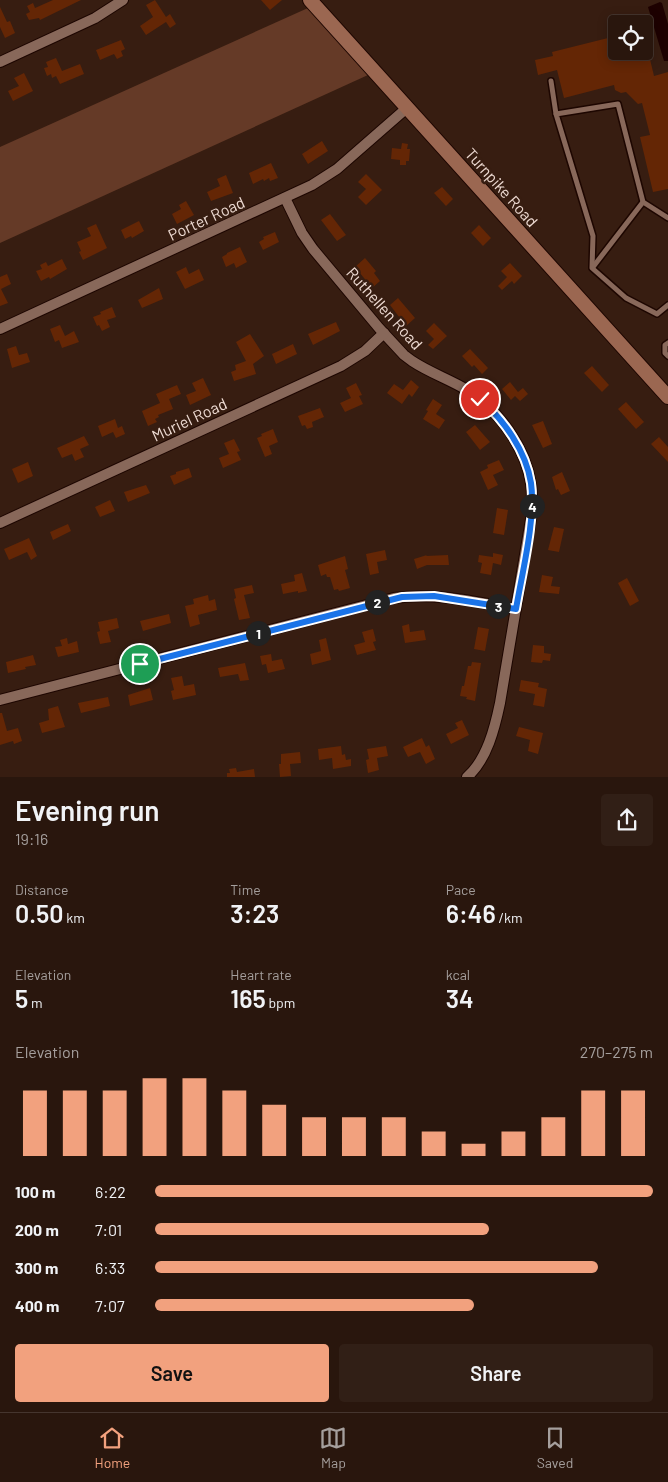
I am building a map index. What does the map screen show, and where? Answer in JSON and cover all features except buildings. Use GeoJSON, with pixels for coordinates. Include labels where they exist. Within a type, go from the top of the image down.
{"type":"FeatureCollection","features":[{"type":"Feature","properties":{"kind":"main road","name":"Turnpike Road"},"geometry":{"type":"LineString","coordinates":[[315,2],[668,397]]}},
{"type":"Feature","properties":{"kind":"street"},"geometry":{"type":"LineString","coordinates":[[0,62],[94,18],[117,2]]}},
{"type":"Feature","properties":{"kind":"street","name":"Porter Road"},"geometry":{"type":"LineString","coordinates":[[0,329],[285,198],[328,176],[360,151],[408,107]]}},
{"type":"Feature","properties":{"kind":"street","name":"Ruthellen Road"},"geometry":{"type":"LineString","coordinates":[[285,198],[307,241],[384,333],[412,361],[467,390],[484,403],[503,424],[520,453],[531,483],[532,508],[504,680],[494,726],[479,764],[467,777]]}},
{"type":"Feature","properties":{"kind":"street","name":"Muriel Road"},"geometry":{"type":"LineString","coordinates":[[0,523],[341,366],[365,350],[384,333]]}},
{"type":"Feature","properties":{"kind":"street"},"geometry":{"type":"LineString","coordinates":[[0,700],[394,598],[434,596],[516,609]]}},
{"type":"Feature","properties":{"kind":"lane"},"geometry":{"type":"LineString","coordinates":[[551,81],[556,114],[593,236],[592,268]]}},
{"type":"Feature","properties":{"kind":"lane"},"geometry":{"type":"LineString","coordinates":[[556,114],[618,104],[643,202],[668,218]]}},
{"type":"Feature","properties":{"kind":"lane"},"geometry":{"type":"LineString","coordinates":[[592,268],[643,202]]}},
{"type":"Feature","properties":{"kind":"lane"},"geometry":{"type":"LineString","coordinates":[[592,268],[626,298],[657,314],[668,305]]}},
{"type":"Feature","properties":{"kind":"lane"},"geometry":{"type":"LineString","coordinates":[[668,342],[665,345],[665,353],[668,356]]}},
{"type":"Feature","properties":{"kind":"shaded area"},"geometry":{"type":"Polygon","coordinates":[[[660,2],[662,3],[668,24],[668,61],[664,61],[653,24],[653,15],[650,15],[648,7],[660,2]]]}},
{"type":"Feature","properties":{"kind":"shaded area"},"geometry":{"type":"Polygon","coordinates":[[[308,8],[368,75],[0,243],[0,147],[308,8]]]}},
{"type":"Feature","properties":{"kind":"route"},"geometry":{"type":"LineString","coordinates":[[140,664],[402,597],[434,596],[516,609],[531,519],[531,483],[525,463],[509,432],[496,414],[480,399]]}}]}
